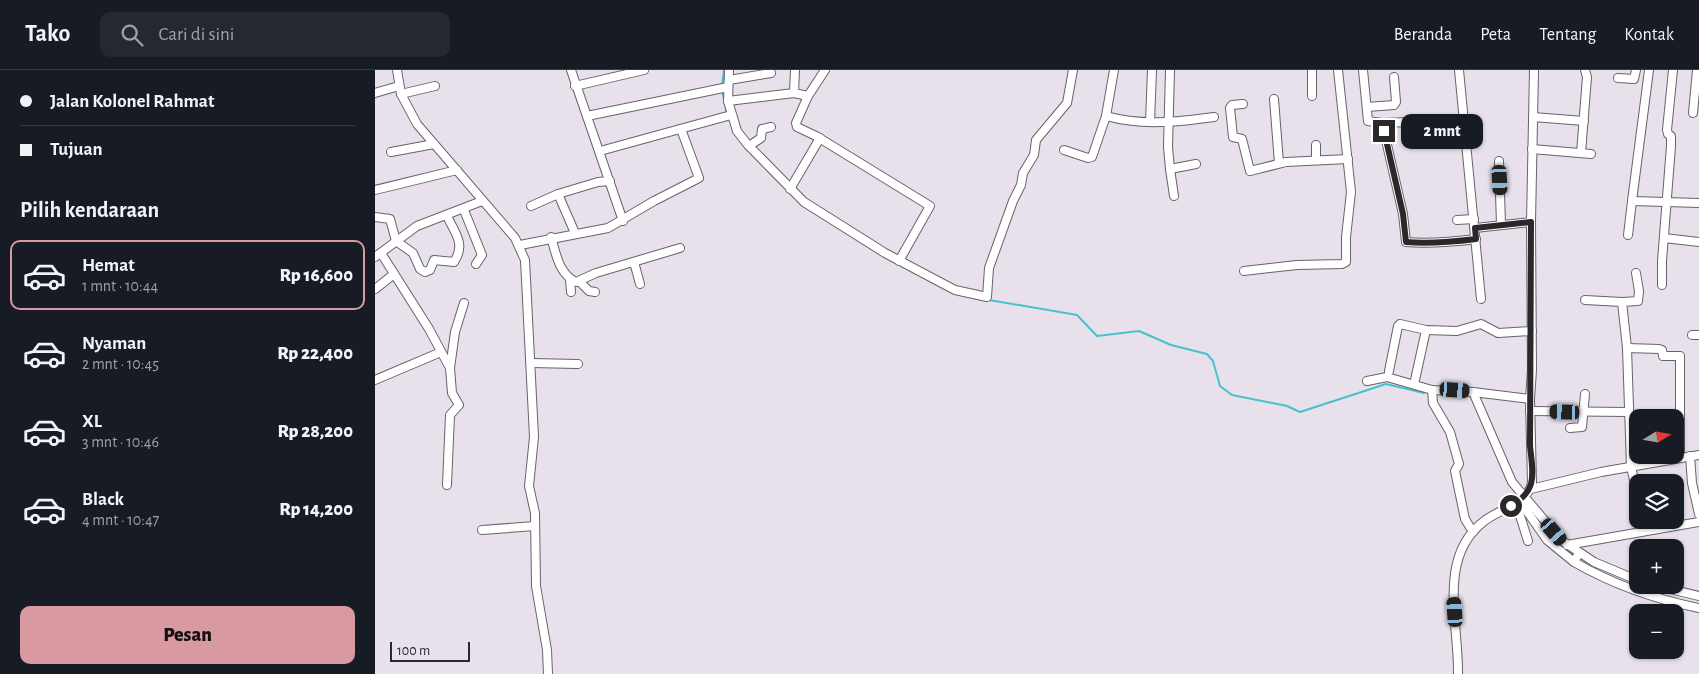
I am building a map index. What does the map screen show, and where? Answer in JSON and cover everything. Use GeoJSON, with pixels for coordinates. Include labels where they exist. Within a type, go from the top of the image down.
{"type":"FeatureCollection","features":[{"type":"Feature","properties":{"kind":"street"},"geometry":{"type":"LineString","coordinates":[[397,70],[400,90],[413,118],[482,202],[515,238],[525,260],[534,450],[529,486],[535,506],[537,586],[548,674]]}},
{"type":"Feature","properties":{"kind":"street"},"geometry":{"type":"LineString","coordinates":[[571,70],[623,220]]}},
{"type":"Feature","properties":{"kind":"street"},"geometry":{"type":"LineString","coordinates":[[575,86],[644,70]]}},
{"type":"Feature","properties":{"kind":"street"},"geometry":{"type":"LineString","coordinates":[[729,70],[725,85],[729,116],[737,130],[749,146],[809,206],[899,261],[955,290],[987,297],[989,268],[1013,201],[1021,185],[1023,173],[1034,155],[1036,140],[1067,103],[1073,70]]}},
{"type":"Feature","properties":{"kind":"street"},"geometry":{"type":"LineString","coordinates":[[794,93],[795,70]]}},
{"type":"Feature","properties":{"kind":"street"},"geometry":{"type":"LineString","coordinates":[[825,70],[808,96],[796,126],[820,138],[929,206],[899,261]]}},
{"type":"Feature","properties":{"kind":"street"},"geometry":{"type":"LineString","coordinates":[[1065,150],[1088,158],[1092,157],[1106,116],[1114,70]]}},
{"type":"Feature","properties":{"kind":"street"},"geometry":{"type":"LineString","coordinates":[[1150,122],[1152,70]]}},
{"type":"Feature","properties":{"kind":"street"},"geometry":{"type":"LineString","coordinates":[[1170,70],[1168,122],[1170,169],[1174,196]]}},
{"type":"Feature","properties":{"kind":"street"},"geometry":{"type":"LineString","coordinates":[[1312,70],[1312,96]]}},
{"type":"Feature","properties":{"kind":"street"},"geometry":{"type":"LineString","coordinates":[[1244,271],[1297,265],[1345,264],[1351,192],[1338,70]]}},
{"type":"Feature","properties":{"kind":"street"},"geometry":{"type":"LineString","coordinates":[[1363,70],[1369,122],[1410,122]]}},
{"type":"Feature","properties":{"kind":"street"},"geometry":{"type":"LineString","coordinates":[[1459,70],[1481,299]]}},
{"type":"Feature","properties":{"kind":"street"},"geometry":{"type":"LineString","coordinates":[[1531,489],[1533,476],[1530,411],[1531,222],[1534,70]]}},
{"type":"Feature","properties":{"kind":"street"},"geometry":{"type":"LineString","coordinates":[[1581,153],[1587,77],[1585,70]]}},
{"type":"Feature","properties":{"kind":"street"},"geometry":{"type":"LineString","coordinates":[[1618,78],[1634,79],[1636,70]]}},
{"type":"Feature","properties":{"kind":"street"},"geometry":{"type":"LineString","coordinates":[[1628,235],[1649,70]]}},
{"type":"Feature","properties":{"kind":"street"},"geometry":{"type":"LineString","coordinates":[[1662,286],[1671,136],[1667,134],[1667,130],[1673,70]]}},
{"type":"Feature","properties":{"kind":"street"},"geometry":{"type":"LineString","coordinates":[[1693,113],[1697,70]]}},
{"type":"Feature","properties":{"kind":"street"},"geometry":{"type":"LineString","coordinates":[[587,116],[771,73]]}},
{"type":"Feature","properties":{"kind":"street"},"geometry":{"type":"LineString","coordinates":[[1367,107],[1394,106],[1396,102],[1394,77]]}},
{"type":"Feature","properties":{"kind":"street"},"geometry":{"type":"LineString","coordinates":[[375,93],[435,86]]}},
{"type":"Feature","properties":{"kind":"street"},"geometry":{"type":"LineString","coordinates":[[728,101],[794,93],[808,96]]}},
{"type":"Feature","properties":{"kind":"street"},"geometry":{"type":"LineString","coordinates":[[1274,98],[1279,163]]}},
{"type":"Feature","properties":{"kind":"street"},"geometry":{"type":"LineString","coordinates":[[1243,104],[1232,105],[1230,108],[1231,130],[1233,137],[1242,139],[1249,170],[1261,169],[1279,163],[1347,159]]}},
{"type":"Feature","properties":{"kind":"street"},"geometry":{"type":"LineString","coordinates":[[600,151],[729,116]]}},
{"type":"Feature","properties":{"kind":"street"},"geometry":{"type":"LineString","coordinates":[[1106,116],[1127,122],[1168,122],[1214,117]]}},
{"type":"Feature","properties":{"kind":"street"},"geometry":{"type":"LineString","coordinates":[[1533,117],[1584,121]]}},
{"type":"Feature","properties":{"kind":"street"},"geometry":{"type":"LineString","coordinates":[[1382,122],[1403,214],[1406,242],[1424,241],[1435,244],[1476,239]]}},
{"type":"Feature","properties":{"kind":"street"},"geometry":{"type":"LineString","coordinates":[[749,146],[761,138],[762,129],[771,127]]}},
{"type":"Feature","properties":{"kind":"street"},"geometry":{"type":"LineString","coordinates":[[519,245],[551,237],[605,229],[654,200],[699,178],[681,129]]}},
{"type":"Feature","properties":{"kind":"street"},"geometry":{"type":"LineString","coordinates":[[790,189],[820,138]]}},
{"type":"Feature","properties":{"kind":"street"},"geometry":{"type":"LineString","coordinates":[[391,152],[434,144]]}},
{"type":"Feature","properties":{"kind":"street"},"geometry":{"type":"LineString","coordinates":[[1316,144],[1317,160]]}},
{"type":"Feature","properties":{"kind":"street"},"geometry":{"type":"LineString","coordinates":[[1532,149],[1591,154]]}},
{"type":"Feature","properties":{"kind":"street"},"geometry":{"type":"LineString","coordinates":[[1499,161],[1501,225]]}},
{"type":"Feature","properties":{"kind":"street"},"geometry":{"type":"LineString","coordinates":[[1170,169],[1196,164]]}},
{"type":"Feature","properties":{"kind":"street"},"geometry":{"type":"LineString","coordinates":[[375,190],[457,170]]}},
{"type":"Feature","properties":{"kind":"street"},"geometry":{"type":"LineString","coordinates":[[531,206],[558,194],[598,182],[610,181]]}},
{"type":"Feature","properties":{"kind":"street"},"geometry":{"type":"LineString","coordinates":[[558,194],[575,233]]}},
{"type":"Feature","properties":{"kind":"street"},"geometry":{"type":"LineString","coordinates":[[1631,201],[1699,203]]}},
{"type":"Feature","properties":{"kind":"street"},"geometry":{"type":"LineString","coordinates":[[450,368],[429,329],[394,274],[378,255],[417,226],[482,202]]}},
{"type":"Feature","properties":{"kind":"street"},"geometry":{"type":"LineString","coordinates":[[464,210],[481,255],[476,264]]}},
{"type":"Feature","properties":{"kind":"street"},"geometry":{"type":"LineString","coordinates":[[393,245],[413,253],[417,264],[424,272],[430,270],[434,260],[454,262],[461,246],[447,216]]}},
{"type":"Feature","properties":{"kind":"street"},"geometry":{"type":"LineString","coordinates":[[375,217],[390,219],[393,245]]}},
{"type":"Feature","properties":{"kind":"street"},"geometry":{"type":"LineString","coordinates":[[1457,220],[1474,219]]}},
{"type":"Feature","properties":{"kind":"street"},"geometry":{"type":"LineString","coordinates":[[1475,228],[1531,222]]}},
{"type":"Feature","properties":{"kind":"street"},"geometry":{"type":"LineString","coordinates":[[551,237],[560,266],[570,279],[571,292]]}},
{"type":"Feature","properties":{"kind":"street"},"geometry":{"type":"LineString","coordinates":[[1664,238],[1699,242]]}},
{"type":"Feature","properties":{"kind":"street"},"geometry":{"type":"LineString","coordinates":[[580,282],[597,273],[680,248]]}},
{"type":"Feature","properties":{"kind":"street"},"geometry":{"type":"LineString","coordinates":[[634,262],[640,284]]}},
{"type":"Feature","properties":{"kind":"street"},"geometry":{"type":"LineString","coordinates":[[1585,300],[1637,302],[1639,300],[1636,273]]}},
{"type":"Feature","properties":{"kind":"street"},"geometry":{"type":"LineString","coordinates":[[375,289],[394,274]]}},
{"type":"Feature","properties":{"kind":"street"},"geometry":{"type":"LineString","coordinates":[[570,279],[580,282],[589,290],[595,292]]}},
{"type":"Feature","properties":{"kind":"street"},"geometry":{"type":"LineString","coordinates":[[1623,302],[1633,474]]}},
{"type":"Feature","properties":{"kind":"street"},"geometry":{"type":"LineString","coordinates":[[447,485],[450,415],[459,405],[452,393],[450,368],[455,332],[463,303]]}},
{"type":"Feature","properties":{"kind":"street"},"geometry":{"type":"LineString","coordinates":[[1389,371],[1399,325],[1426,330],[1457,331],[1481,324],[1499,333],[1531,331]]}},
{"type":"Feature","properties":{"kind":"street"},"geometry":{"type":"LineString","coordinates":[[1415,380],[1426,330]]}},
{"type":"Feature","properties":{"kind":"street"},"geometry":{"type":"LineString","coordinates":[[1627,348],[1662,350],[1663,356],[1680,356],[1680,409]]}},
{"type":"Feature","properties":{"kind":"street"},"geometry":{"type":"LineString","coordinates":[[375,380],[441,352]]}},
{"type":"Feature","properties":{"kind":"street"},"geometry":{"type":"LineString","coordinates":[[531,364],[578,364]]}},
{"type":"Feature","properties":{"kind":"street"},"geometry":{"type":"LineString","coordinates":[[1367,381],[1387,377],[1432,390],[1473,392],[1530,399]]}},
{"type":"Feature","properties":{"kind":"street"},"geometry":{"type":"LineString","coordinates":[[1432,390],[1433,403],[1450,432],[1459,464],[1455,471],[1470,528],[1453,576],[1458,674]]}},
{"type":"Feature","properties":{"kind":"street"},"geometry":{"type":"LineString","coordinates":[[1473,392],[1519,500],[1528,541]]}},
{"type":"Feature","properties":{"kind":"street"},"geometry":{"type":"LineString","coordinates":[[1570,428],[1582,427],[1585,394]]}},
{"type":"Feature","properties":{"kind":"street"},"geometry":{"type":"LineString","coordinates":[[1530,411],[1628,412]]}},
{"type":"Feature","properties":{"kind":"street"},"geometry":{"type":"LineString","coordinates":[[1684,457],[1699,454]]}},
{"type":"Feature","properties":{"kind":"street"},"geometry":{"type":"LineString","coordinates":[[1690,456],[1692,483],[1699,514]]}},
{"type":"Feature","properties":{"kind":"street"},"geometry":{"type":"LineString","coordinates":[[1470,528],[1519,500],[1531,489],[1646,464]]}},
{"type":"Feature","properties":{"kind":"street"},"geometry":{"type":"LineString","coordinates":[[1519,500],[1567,545],[1576,558],[1629,581]]}},
{"type":"Feature","properties":{"kind":"street"},"geometry":{"type":"LineString","coordinates":[[1519,500],[1547,540],[1576,558],[1629,581]]}},
{"type":"Feature","properties":{"kind":"street"},"geometry":{"type":"LineString","coordinates":[[1567,545],[1699,522]]}},
{"type":"Feature","properties":{"kind":"street"},"geometry":{"type":"LineString","coordinates":[[483,530],[535,526]]}},
{"type":"Feature","properties":{"kind":"street"},"geometry":{"type":"LineString","coordinates":[[1661,594],[1699,596]]}},
{"type":"Feature","properties":{"kind":"street"},"geometry":{"type":"LineString","coordinates":[[1661,594],[1699,608]]}},
{"type":"Feature","properties":{"kind":"waterway"},"geometry":{"type":"LineString","coordinates":[[722,85],[724,70]]}},
{"type":"Feature","properties":{"kind":"waterway"},"geometry":{"type":"LineString","coordinates":[[722,90],[727,114]]}},
{"type":"Feature","properties":{"kind":"waterway"},"geometry":{"type":"LineString","coordinates":[[768,171],[796,199]]}},
{"type":"Feature","properties":{"kind":"waterway"},"geometry":{"type":"LineString","coordinates":[[801,204],[831,223]]}},
{"type":"Feature","properties":{"kind":"waterway"},"geometry":{"type":"LineString","coordinates":[[989,300],[1077,315],[1097,336],[1139,331],[1171,345],[1207,354],[1213,361],[1220,386],[1232,395],[1287,406],[1300,412],[1386,384],[1424,393]]}},
{"type":"Feature","properties":{"kind":"route"},"geometry":{"type":"LineString","coordinates":[[1384,131],[1403,214],[1404,239],[1406,242],[1424,241],[1426,243],[1442,244],[1476,239],[1475,228],[1531,222],[1532,370],[1530,446],[1533,476],[1531,489],[1511,506]]}}]}
